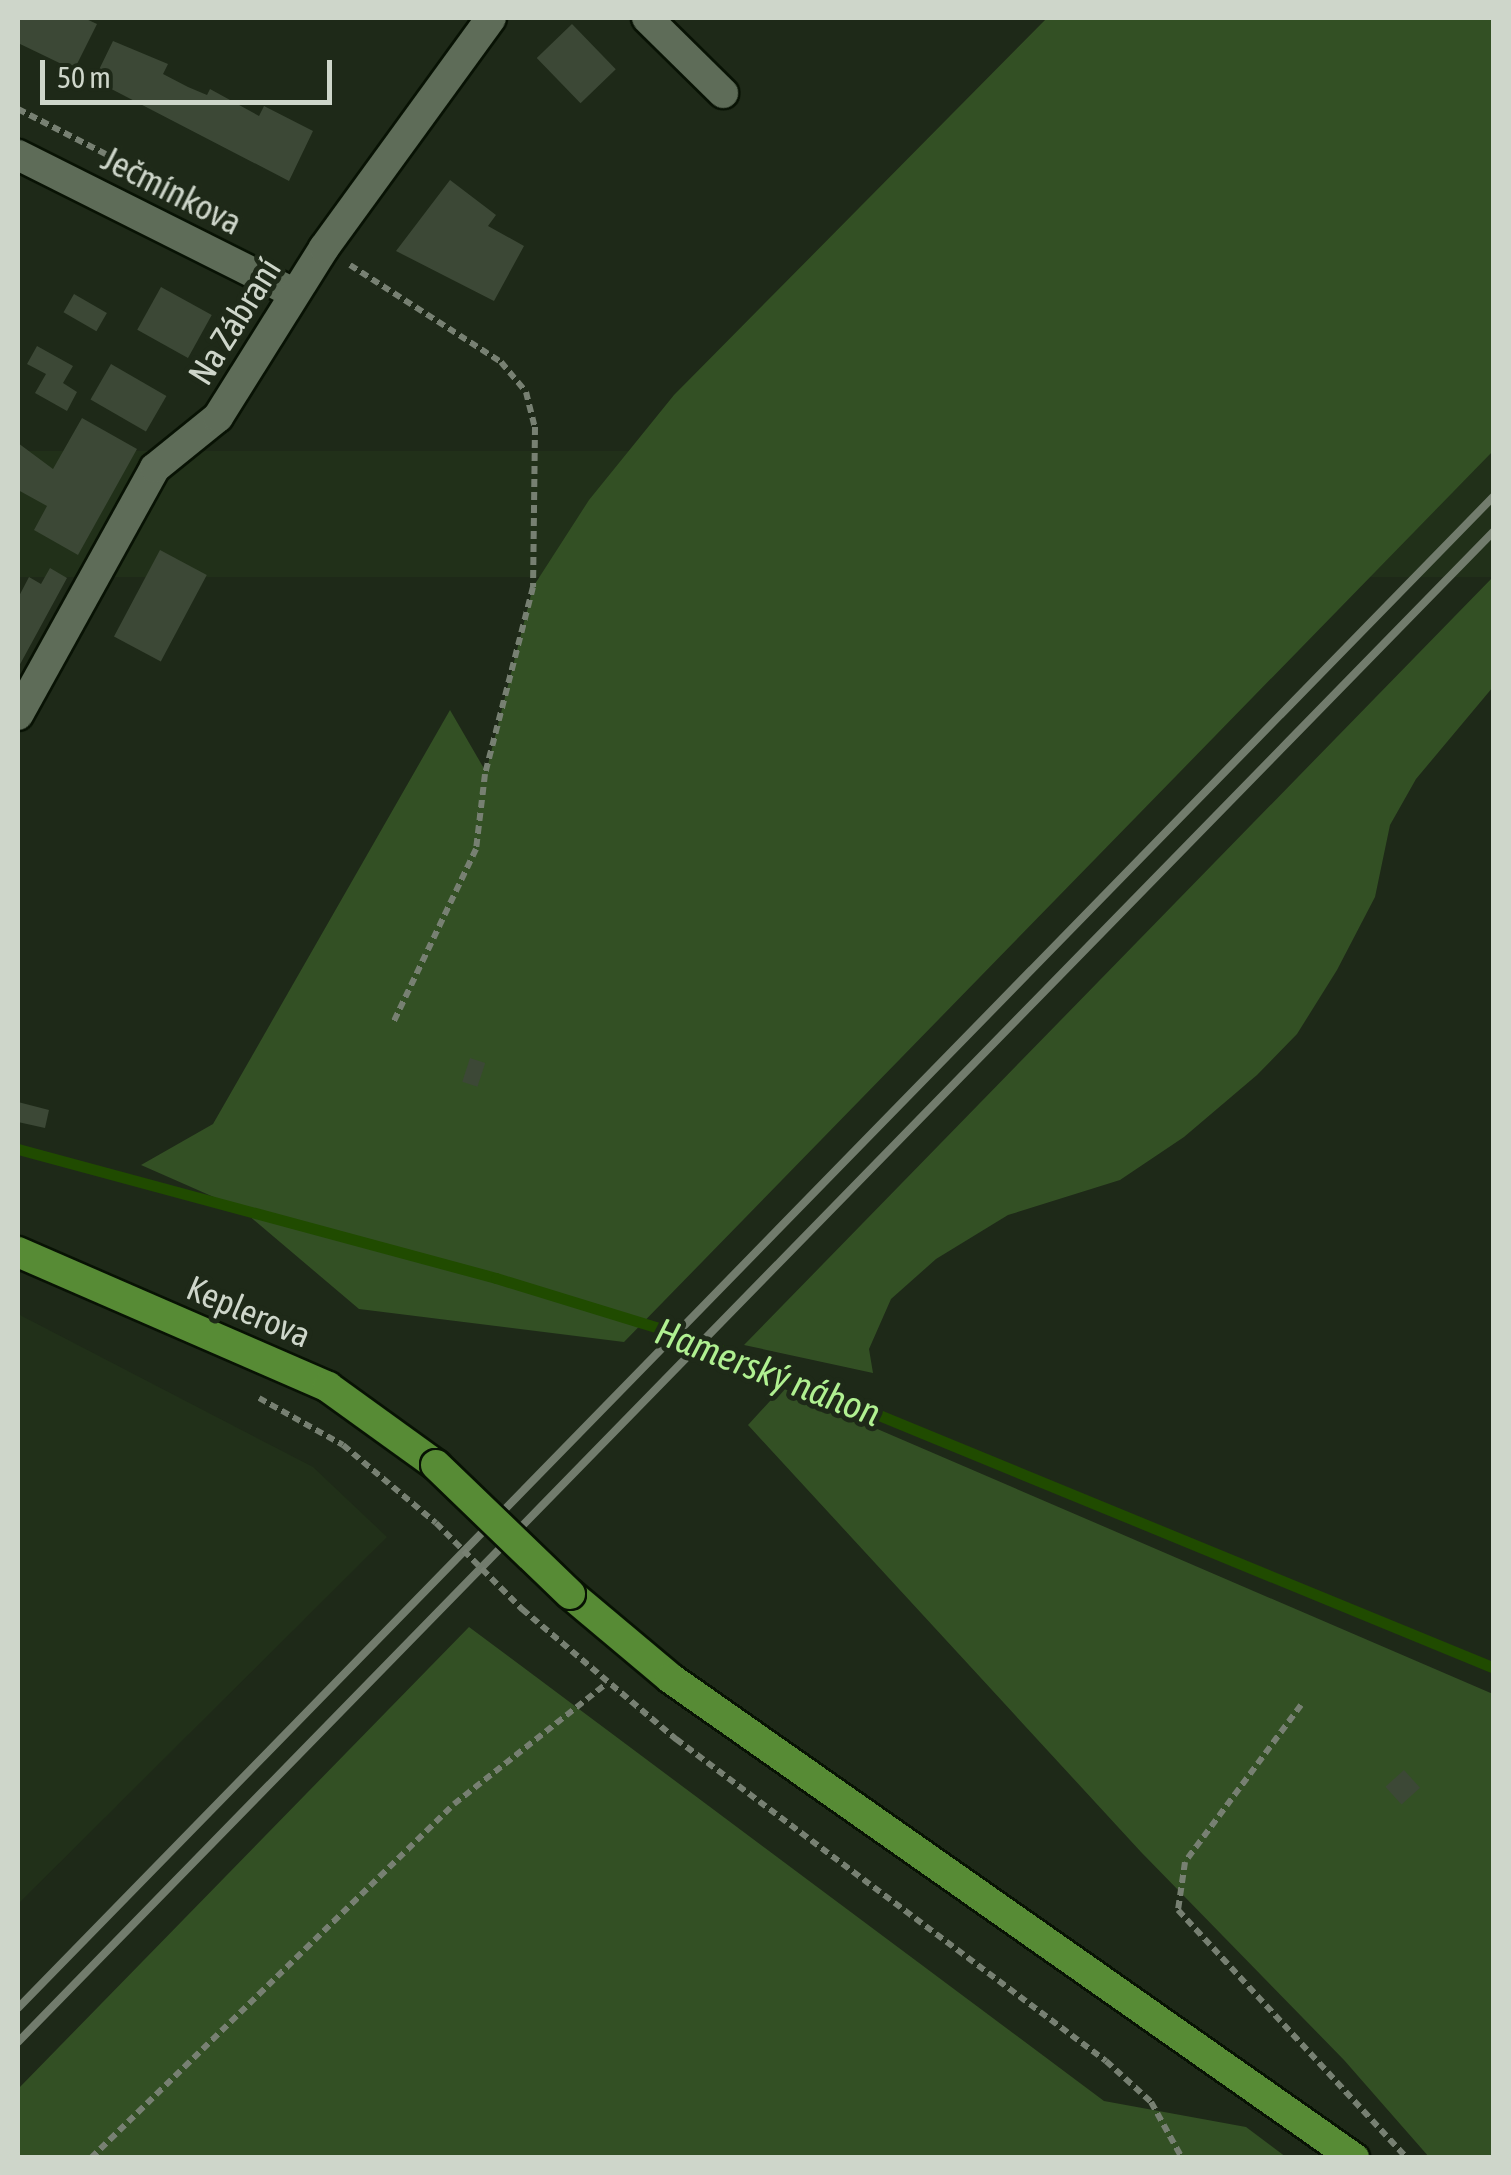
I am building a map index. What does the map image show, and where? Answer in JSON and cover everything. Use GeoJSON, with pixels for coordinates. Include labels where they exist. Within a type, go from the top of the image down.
{"type":"FeatureCollection","features":[{"type":"Feature","properties":{"kind":"main road","name":"Keplerova"},"geometry":{"type":"LineString","coordinates":[[18,1252],[328,1387],[436,1465],[570,1594],[670,1678],[1354,2158]]}},
{"type":"Feature","properties":{"kind":"street","name":"Na Zábraní"},"geometry":{"type":"LineString","coordinates":[[18,715],[155,468],[218,417],[324,248],[491,18]]}},
{"type":"Feature","properties":{"kind":"street"},"geometry":{"type":"LineString","coordinates":[[647,18],[723,93]]}},
{"type":"Feature","properties":{"kind":"street","name":"Ječmínkova"},"geometry":{"type":"LineString","coordinates":[[18,155],[294,293]]}},
{"type":"Feature","properties":{"kind":"path"},"geometry":{"type":"LineString","coordinates":[[18,109],[230,218]]}},
{"type":"Feature","properties":{"kind":"path"},"geometry":{"type":"LineString","coordinates":[[324,248],[501,362],[526,392],[535,428],[533,586],[485,774],[476,849],[393,1022]]}},
{"type":"Feature","properties":{"kind":"path"},"geometry":{"type":"LineString","coordinates":[[252,1395],[344,1445],[436,1523],[522,1609],[606,1684],[1106,2060],[1151,2102],[1182,2158]]}},
{"type":"Feature","properties":{"kind":"path"},"geometry":{"type":"LineString","coordinates":[[91,2158],[454,1804],[606,1684]]}},
{"type":"Feature","properties":{"kind":"path"},"geometry":{"type":"LineString","coordinates":[[1301,1706],[1185,1862],[1178,1910],[1407,2158]]}},
{"type":"Feature","properties":{"kind":"shaded area"},"geometry":{"type":"Polygon","coordinates":[[[18,451],[1493,451],[1493,577],[18,577],[18,451]]]}},
{"type":"Feature","properties":{"kind":"shaded area"},"geometry":{"type":"Polygon","coordinates":[[[18,1314],[313,1467],[387,1537],[18,1904],[18,1314]]]}},
{"type":"Feature","properties":{"kind":"green space"},"geometry":{"type":"Polygon","coordinates":[[[1047,18],[1493,18],[1493,451],[624,1342],[359,1309],[241,1209],[141,1165],[213,1124],[450,710],[486,772],[533,587],[589,500],[674,395],[1047,18]]]}},
{"type":"Feature","properties":{"kind":"green space"},"geometry":{"type":"Polygon","coordinates":[[[1493,577],[1493,687],[1416,779],[1390,825],[1375,897],[1337,970],[1297,1034],[1257,1075],[1184,1137],[1120,1180],[1008,1215],[936,1259],[891,1299],[869,1349],[873,1373],[744,1345],[1493,577]]]}},
{"type":"Feature","properties":{"kind":"green space"},"geometry":{"type":"Polygon","coordinates":[[[782,1388],[1493,1694],[1493,2157],[1429,2157],[1344,2060],[1141,1852],[748,1425],[782,1388]]]}},
{"type":"Feature","properties":{"kind":"green space"},"geometry":{"type":"Polygon","coordinates":[[[469,1627],[1104,2101],[1246,2127],[1286,2157],[18,2157],[18,2089],[469,1627]]]}},
{"type":"Feature","properties":{"kind":"building"},"geometry":{"type":"Polygon","coordinates":[[[18,18],[84,18],[97,24],[74,70],[18,43],[18,18]]]}},
{"type":"Feature","properties":{"kind":"building"},"geometry":{"type":"Polygon","coordinates":[[[572,24],[616,69],[581,103],[537,58],[572,24]]]}},
{"type":"Feature","properties":{"kind":"building"},"geometry":{"type":"Polygon","coordinates":[[[113,41],[168,64],[163,74],[188,87],[207,95],[210,89],[259,116],[264,106],[313,131],[289,181],[94,80],[113,41]]]}},
{"type":"Feature","properties":{"kind":"building"},"geometry":{"type":"Polygon","coordinates":[[[450,180],[496,215],[488,226],[524,246],[494,301],[396,251],[450,180]]]}},
{"type":"Feature","properties":{"kind":"building"},"geometry":{"type":"Polygon","coordinates":[[[161,287],[212,315],[188,358],[137,330],[161,287]]]}},
{"type":"Feature","properties":{"kind":"building"},"geometry":{"type":"Polygon","coordinates":[[[74,294],[107,313],[96,331],[64,312],[74,294]]]}},
{"type":"Feature","properties":{"kind":"building"},"geometry":{"type":"Polygon","coordinates":[[[37,346],[73,366],[63,383],[77,392],[67,411],[35,393],[46,374],[27,364],[37,346]]]}},
{"type":"Feature","properties":{"kind":"building"},"geometry":{"type":"Polygon","coordinates":[[[111,364],[166,396],[146,432],[90,400],[111,364]]]}},
{"type":"Feature","properties":{"kind":"building"},"geometry":{"type":"Polygon","coordinates":[[[82,418],[137,449],[78,555],[34,530],[47,506],[18,490],[18,443],[53,469],[82,418]]]}},
{"type":"Feature","properties":{"kind":"building"},"geometry":{"type":"Polygon","coordinates":[[[160,550],[207,575],[161,661],[114,637],[160,550]]]}},
{"type":"Feature","properties":{"kind":"building"},"geometry":{"type":"Polygon","coordinates":[[[50,568],[67,578],[18,668],[18,598],[29,577],[41,584],[50,568]]]}},
{"type":"Feature","properties":{"kind":"building"},"geometry":{"type":"Polygon","coordinates":[[[470,1058],[485,1063],[477,1087],[462,1082],[470,1058]]]}},
{"type":"Feature","properties":{"kind":"building"},"geometry":{"type":"Polygon","coordinates":[[[18,1102],[49,1110],[45,1128],[18,1122],[18,1102]]]}},
{"type":"Feature","properties":{"kind":"building"},"geometry":{"type":"Polygon","coordinates":[[[1404,1770],[1420,1788],[1401,1805],[1385,1787],[1404,1770]]]}},
{"type":"Feature","properties":{"kind":"waterway","name":"Hamerský náhon"},"geometry":{"type":"LineString","coordinates":[[18,1149],[496,1278],[694,1339],[1494,1668]]}},
{"type":"Feature","properties":{"kind":"railway"},"geometry":{"type":"LineString","coordinates":[[18,2008],[1494,496]]}},
{"type":"Feature","properties":{"kind":"railway"},"geometry":{"type":"LineString","coordinates":[[18,2042],[1494,531]]}}]}
